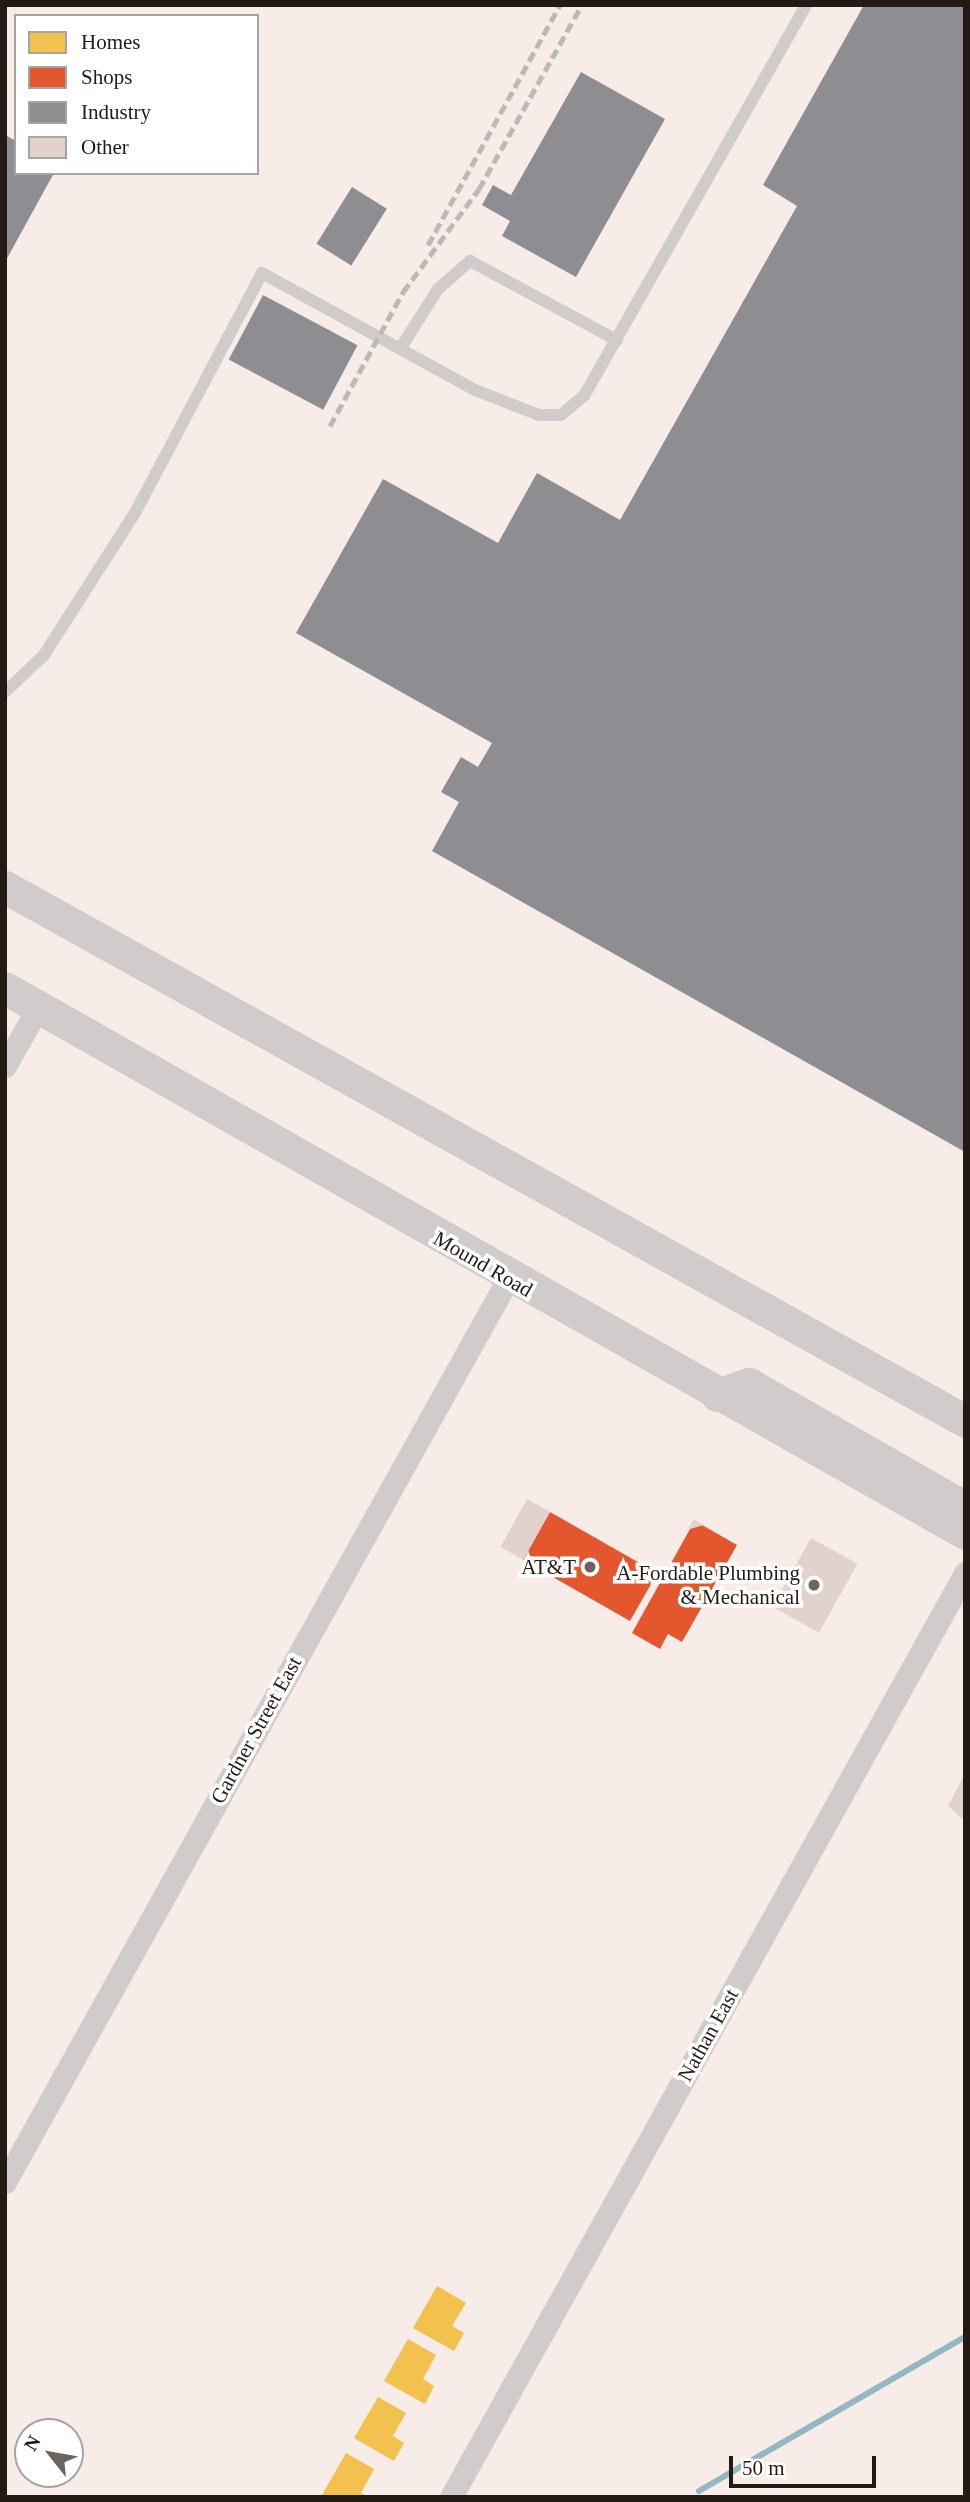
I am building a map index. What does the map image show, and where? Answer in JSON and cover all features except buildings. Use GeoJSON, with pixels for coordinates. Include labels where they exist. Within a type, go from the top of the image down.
{"type":"FeatureCollection","features":[{"type":"Feature","properties":{"kind":"main road"},"geometry":{"type":"LineString","coordinates":[[5,887],[965,1421]]}},
{"type":"Feature","properties":{"kind":"main road"},"geometry":{"type":"LineString","coordinates":[[5,905],[262,1052],[349,1080]]}},
{"type":"Feature","properties":{"kind":"main road","name":"Mound Road"},"geometry":{"type":"LineString","coordinates":[[5,988],[508,1279],[965,1533]]}},
{"type":"Feature","properties":{"kind":"main road"},"geometry":{"type":"LineString","coordinates":[[717,1395],[749,1384],[965,1507]]}},
{"type":"Feature","properties":{"kind":"street"},"geometry":{"type":"LineString","coordinates":[[5,1066],[39,1006]]}},
{"type":"Feature","properties":{"kind":"street","name":"Gardner Street East"},"geometry":{"type":"LineString","coordinates":[[5,2182],[508,1279]]}},
{"type":"Feature","properties":{"kind":"street","name":"Nathan East"},"geometry":{"type":"LineString","coordinates":[[451,2497],[965,1573]]}},
{"type":"Feature","properties":{"kind":"lane"},"geometry":{"type":"LineString","coordinates":[[5,692],[44,655],[136,512],[262,273],[475,390],[539,415],[561,415],[584,396],[806,5]]}},
{"type":"Feature","properties":{"kind":"lane"},"geometry":{"type":"LineString","coordinates":[[400,349],[438,289],[471,261],[617,340]]}},
{"type":"Feature","properties":{"kind":"waterway"},"geometry":{"type":"LineString","coordinates":[[699,2491],[965,2337]]}},
{"type":"Feature","properties":{"kind":"railway"},"geometry":{"type":"LineString","coordinates":[[428,245],[560,5]]}},
{"type":"Feature","properties":{"kind":"railway"},"geometry":{"type":"LineString","coordinates":[[330,426],[403,292],[479,189],[582,5]]}},
{"type":"Feature","properties":{"kind":"place","name":"AT&T"},"geometry":{"type":"Point","coordinates":[590,1567]}},
{"type":"Feature","properties":{"kind":"place","name":"A-Fordable Plumbing & Mechanical"},"geometry":{"type":"Point","coordinates":[814,1585]}}]}
